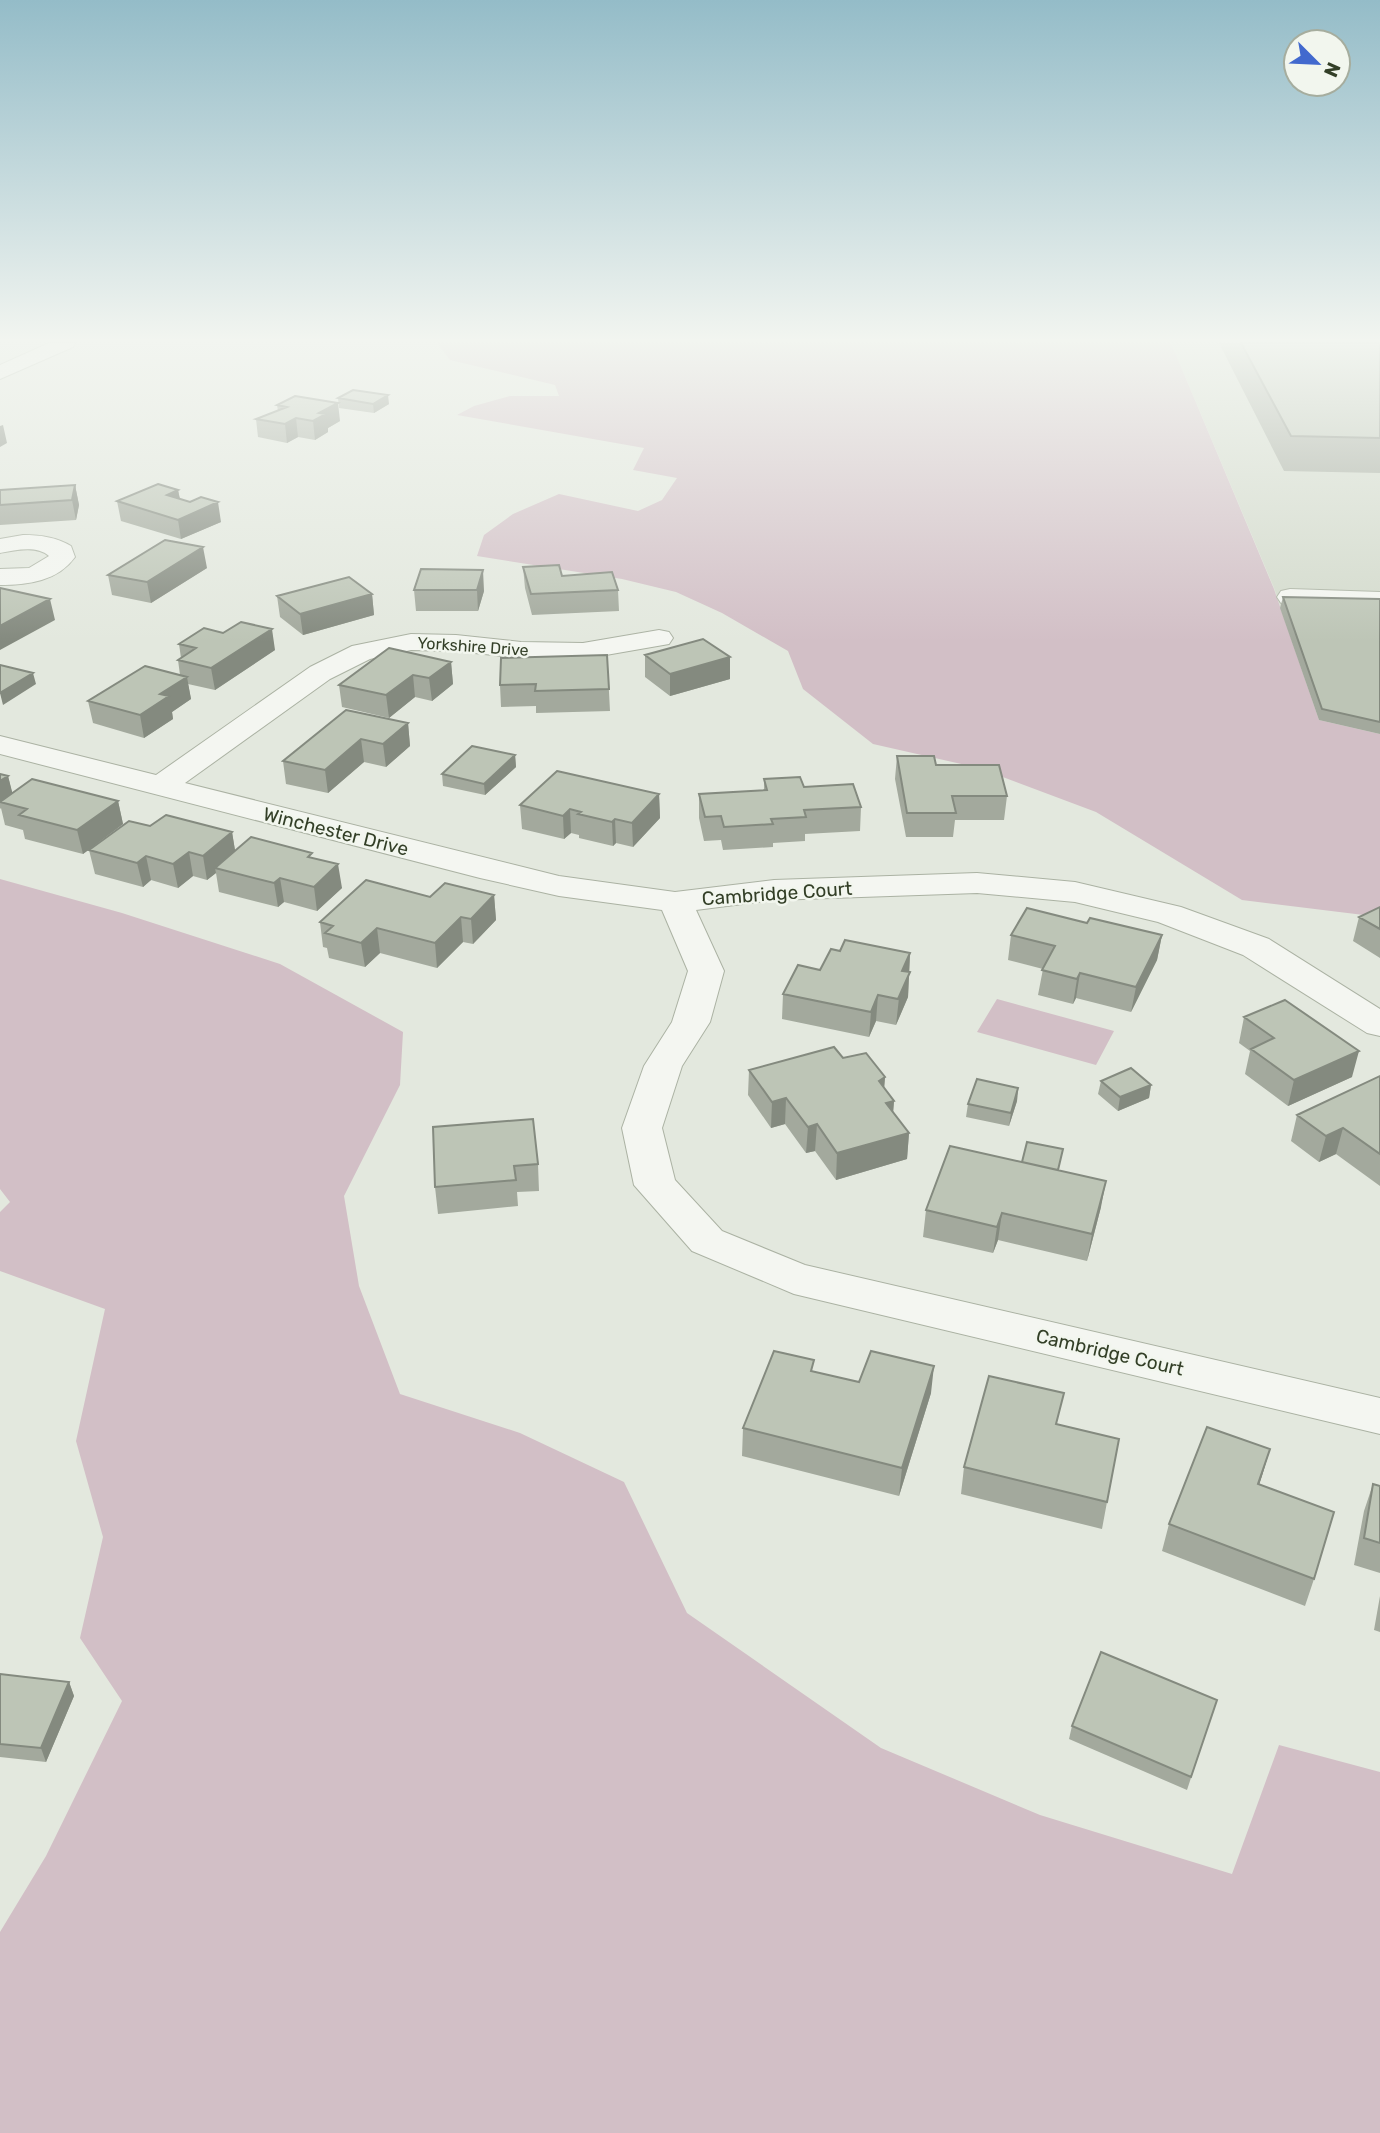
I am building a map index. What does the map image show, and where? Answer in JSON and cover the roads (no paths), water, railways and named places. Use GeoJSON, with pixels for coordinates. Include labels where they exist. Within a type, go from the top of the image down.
{"type":"FeatureCollection","features":[{"type":"Feature","properties":{"kind":"street"},"geometry":{"type":"LineString","coordinates":[[0,546],[19,543],[45,544],[56,547],[61,551],[62,557],[58,563],[35,574],[0,577]]}},
{"type":"Feature","properties":{"kind":"street"},"geometry":{"type":"LineString","coordinates":[[1290,597],[1380,600]]}},
{"type":"Feature","properties":{"kind":"street","name":"Yorkshire Drive"},"geometry":{"type":"LineString","coordinates":[[161,786],[320,673],[362,652],[411,642],[456,643],[521,650],[583,651],[659,638]]}},
{"type":"Feature","properties":{"kind":"street","name":"Winchester Drive"},"geometry":{"type":"LineString","coordinates":[[0,746],[559,886],[675,902]]}},
{"type":"Feature","properties":{"kind":"street","name":"Cambridge Court"},"geometry":{"type":"LineString","coordinates":[[1380,1024],[1256,947],[1169,914],[1075,892],[962,883],[774,890],[675,902],[706,971],[691,1022],[663,1066],[642,1128],[655,1185],[707,1241],[794,1278],[1380,1416]]}}]}
